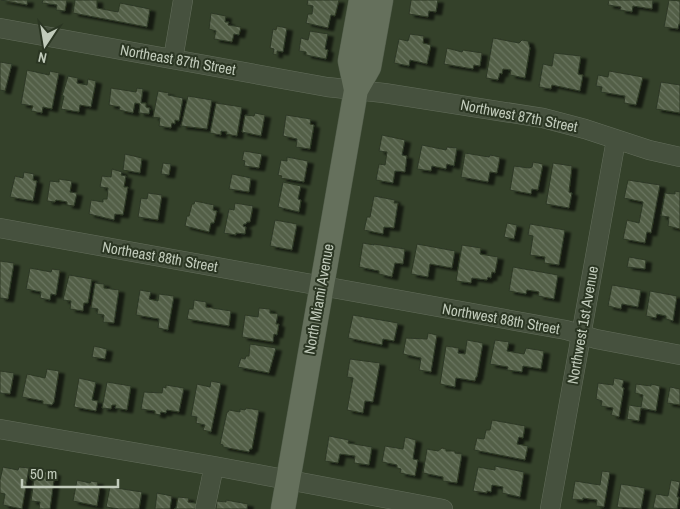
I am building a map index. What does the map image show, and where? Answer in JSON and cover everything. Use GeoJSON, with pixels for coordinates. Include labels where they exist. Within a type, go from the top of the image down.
{"type":"FeatureCollection","features":[{"type":"Feature","properties":{"kind":"main road","name":"North Miami Avenue"},"geometry":{"type":"LineString","coordinates":[[356,90],[350,61],[362,0]]}},
{"type":"Feature","properties":{"kind":"main road","name":"North Miami Avenue"},"geometry":{"type":"LineString","coordinates":[[282,509],[356,90],[369,67],[381,0]]}},
{"type":"Feature","properties":{"kind":"street"},"geometry":{"type":"LineString","coordinates":[[173,59],[183,0]]}},
{"type":"Feature","properties":{"kind":"street","name":"Northeast 87th Street"},"geometry":{"type":"LineString","coordinates":[[0,28],[327,87],[356,90]]}},
{"type":"Feature","properties":{"kind":"street","name":"Northwest 87th Street"},"geometry":{"type":"LineString","coordinates":[[356,90],[384,92],[543,118],[585,129],[649,150],[680,156]]}},
{"type":"Feature","properties":{"kind":"street","name":"Northwest 1st Avenue"},"geometry":{"type":"LineString","coordinates":[[550,509],[616,140]]}},
{"type":"Feature","properties":{"kind":"street","name":"Northeast 88th Street"},"geometry":{"type":"LineString","coordinates":[[0,228],[321,286]]}},
{"type":"Feature","properties":{"kind":"street","name":"Northwest 88th Street"},"geometry":{"type":"LineString","coordinates":[[321,286],[566,330],[596,339],[680,354]]}},
{"type":"Feature","properties":{"kind":"street"},"geometry":{"type":"LineString","coordinates":[[0,429],[214,466],[443,509]]}},
{"type":"Feature","properties":{"kind":"street"},"geometry":{"type":"LineString","coordinates":[[205,509],[214,466]]}},
{"type":"Feature","properties":{"kind":"building"},"geometry":{"type":"Polygon","coordinates":[[[1,0],[28,0],[27,5],[1,0]]]}},
{"type":"Feature","properties":{"kind":"building"},"geometry":{"type":"Polygon","coordinates":[[[43,0],[67,0],[65,11],[56,10],[57,5],[42,3],[43,0]]]}},
{"type":"Feature","properties":{"kind":"building"},"geometry":{"type":"Polygon","coordinates":[[[75,0],[97,0],[97,8],[118,12],[120,3],[150,9],[147,27],[73,13],[75,0]]]}},
{"type":"Feature","properties":{"kind":"building"},"geometry":{"type":"Polygon","coordinates":[[[308,0],[339,0],[335,16],[331,15],[328,28],[306,23],[308,14],[312,14],[313,6],[307,5],[308,0]]]}},
{"type":"Feature","properties":{"kind":"building"},"geometry":{"type":"Polygon","coordinates":[[[411,0],[438,0],[436,12],[429,11],[428,17],[409,14],[411,0]]]}},
{"type":"Feature","properties":{"kind":"building"},"geometry":{"type":"Polygon","coordinates":[[[609,0],[653,0],[652,9],[633,6],[632,12],[620,10],[621,7],[608,5],[609,0]]]}},
{"type":"Feature","properties":{"kind":"building"},"geometry":{"type":"Polygon","coordinates":[[[669,0],[680,1],[680,24],[678,29],[664,27],[669,0]]]}},
{"type":"Feature","properties":{"kind":"building"},"geometry":{"type":"Polygon","coordinates":[[[211,13],[226,16],[225,22],[229,22],[228,25],[241,27],[239,35],[234,34],[232,42],[214,39],[216,31],[209,29],[211,13]]]}},
{"type":"Feature","properties":{"kind":"building"},"geometry":{"type":"Polygon","coordinates":[[[277,26],[287,28],[283,52],[277,51],[277,55],[273,54],[274,49],[270,48],[273,29],[276,30],[277,26]]]}},
{"type":"Feature","properties":{"kind":"building"},"geometry":{"type":"Polygon","coordinates":[[[310,31],[328,34],[325,49],[328,50],[326,59],[306,55],[306,52],[299,51],[301,38],[308,40],[310,31]]]}},
{"type":"Feature","properties":{"kind":"building"},"geometry":{"type":"Polygon","coordinates":[[[410,34],[424,36],[423,43],[431,45],[427,64],[410,60],[409,66],[394,63],[399,39],[408,41],[410,34]]]}},
{"type":"Feature","properties":{"kind":"building"},"geometry":{"type":"Polygon","coordinates":[[[493,38],[519,43],[522,40],[528,41],[530,48],[525,78],[510,75],[511,70],[503,69],[498,80],[486,78],[493,38]]]}},
{"type":"Feature","properties":{"kind":"building"},"geometry":{"type":"Polygon","coordinates":[[[447,48],[462,52],[463,50],[482,53],[480,66],[474,65],[473,69],[444,64],[447,48]]]}},
{"type":"Feature","properties":{"kind":"building"},"geometry":{"type":"Polygon","coordinates":[[[554,53],[581,56],[578,74],[583,75],[580,91],[552,85],[551,89],[539,87],[543,64],[552,66],[554,53]]]}},
{"type":"Feature","properties":{"kind":"building"},"geometry":{"type":"Polygon","coordinates":[[[0,62],[12,64],[5,91],[0,90],[0,62]]]}},
{"type":"Feature","properties":{"kind":"building"},"geometry":{"type":"Polygon","coordinates":[[[27,70],[49,75],[50,71],[59,73],[52,109],[43,107],[42,113],[31,111],[33,106],[21,104],[27,70]]]}},
{"type":"Feature","properties":{"kind":"building"},"geometry":{"type":"Polygon","coordinates":[[[609,71],[643,77],[636,105],[624,103],[625,96],[601,92],[602,87],[596,86],[598,75],[608,77],[609,71]]]}},
{"type":"Feature","properties":{"kind":"building"},"geometry":{"type":"Polygon","coordinates":[[[68,76],[78,78],[77,83],[87,85],[88,79],[96,81],[91,107],[80,105],[79,112],[61,109],[64,96],[62,96],[68,76]]]}},
{"type":"Feature","properties":{"kind":"building"},"geometry":{"type":"Polygon","coordinates":[[[661,82],[680,85],[680,113],[656,109],[661,82]]]}},
{"type":"Feature","properties":{"kind":"building"},"geometry":{"type":"Polygon","coordinates":[[[111,88],[136,92],[137,88],[143,89],[141,103],[146,103],[146,107],[150,108],[149,114],[139,113],[140,104],[135,103],[133,113],[119,110],[120,107],[109,105],[111,88]]]}},
{"type":"Feature","properties":{"kind":"building"},"geometry":{"type":"Polygon","coordinates":[[[158,91],[183,98],[179,121],[175,120],[175,124],[172,123],[171,128],[159,126],[160,118],[153,117],[158,91]]]}},
{"type":"Feature","properties":{"kind":"building"},"geometry":{"type":"Polygon","coordinates":[[[188,96],[212,100],[207,129],[181,126],[188,96]]]}},
{"type":"Feature","properties":{"kind":"building"},"geometry":{"type":"Polygon","coordinates":[[[216,103],[242,107],[237,136],[221,131],[221,135],[210,133],[216,103]]]}},
{"type":"Feature","properties":{"kind":"building"},"geometry":{"type":"Polygon","coordinates":[[[255,113],[265,115],[261,136],[242,132],[245,115],[254,116],[255,113]]]}},
{"type":"Feature","properties":{"kind":"building"},"geometry":{"type":"Polygon","coordinates":[[[286,115],[311,119],[310,124],[314,125],[310,149],[296,147],[297,139],[283,136],[286,115]]]}},
{"type":"Feature","properties":{"kind":"building"},"geometry":{"type":"Polygon","coordinates":[[[382,135],[405,140],[402,155],[407,156],[405,172],[395,171],[393,183],[376,180],[379,164],[385,165],[387,152],[379,151],[382,135]]]}},
{"type":"Feature","properties":{"kind":"building"},"geometry":{"type":"Polygon","coordinates":[[[422,145],[446,150],[447,147],[457,148],[454,166],[447,164],[446,169],[432,166],[431,171],[417,169],[422,145]]]}},
{"type":"Feature","properties":{"kind":"building"},"geometry":{"type":"Polygon","coordinates":[[[244,151],[262,154],[259,168],[244,166],[245,161],[242,160],[244,151]]]}},
{"type":"Feature","properties":{"kind":"building"},"geometry":{"type":"Polygon","coordinates":[[[465,153],[500,157],[497,173],[490,172],[488,182],[461,177],[465,153]]]}},
{"type":"Feature","properties":{"kind":"building"},"geometry":{"type":"Polygon","coordinates":[[[125,154],[142,158],[140,173],[123,170],[125,154]]]}},
{"type":"Feature","properties":{"kind":"building"},"geometry":{"type":"Polygon","coordinates":[[[287,157],[308,161],[304,182],[281,178],[282,176],[278,175],[281,160],[287,161],[287,157]]]}},
{"type":"Feature","properties":{"kind":"building"},"geometry":{"type":"Polygon","coordinates":[[[533,162],[543,164],[538,190],[532,189],[531,194],[510,190],[514,166],[529,168],[532,167],[533,162]]]}},
{"type":"Feature","properties":{"kind":"building"},"geometry":{"type":"Polygon","coordinates":[[[163,163],[171,164],[169,175],[161,174],[163,163]]]}},
{"type":"Feature","properties":{"kind":"building"},"geometry":{"type":"Polygon","coordinates":[[[553,163],[572,166],[569,192],[572,193],[569,208],[546,204],[553,163]]]}},
{"type":"Feature","properties":{"kind":"building"},"geometry":{"type":"Polygon","coordinates":[[[112,169],[122,172],[121,175],[126,176],[124,187],[128,187],[123,215],[115,214],[114,220],[89,214],[91,200],[103,202],[103,199],[107,199],[108,188],[100,187],[102,176],[111,177],[112,169]]]}},
{"type":"Feature","properties":{"kind":"building"},"geometry":{"type":"Polygon","coordinates":[[[24,172],[34,174],[33,180],[37,181],[33,201],[10,197],[15,176],[23,178],[24,172]]]}},
{"type":"Feature","properties":{"kind":"building"},"geometry":{"type":"Polygon","coordinates":[[[232,174],[251,178],[249,192],[229,189],[232,174]]]}},
{"type":"Feature","properties":{"kind":"building"},"geometry":{"type":"Polygon","coordinates":[[[59,179],[72,181],[70,192],[77,193],[74,206],[67,205],[67,202],[47,201],[50,181],[59,182],[59,179]]]}},
{"type":"Feature","properties":{"kind":"building"},"geometry":{"type":"Polygon","coordinates":[[[628,180],[660,185],[651,233],[647,232],[645,243],[623,239],[627,220],[639,223],[643,202],[624,198],[628,180]]]}},
{"type":"Feature","properties":{"kind":"building"},"geometry":{"type":"Polygon","coordinates":[[[283,182],[301,186],[298,199],[301,200],[299,212],[278,207],[283,182]]]}},
{"type":"Feature","properties":{"kind":"building"},"geometry":{"type":"Polygon","coordinates":[[[675,191],[680,192],[680,229],[668,226],[669,217],[661,216],[665,193],[675,194],[675,191]]]}},
{"type":"Feature","properties":{"kind":"building"},"geometry":{"type":"Polygon","coordinates":[[[148,193],[162,195],[158,220],[138,217],[141,198],[147,199],[148,193]]]}},
{"type":"Feature","properties":{"kind":"building"},"geometry":{"type":"Polygon","coordinates":[[[374,196],[395,200],[394,203],[398,203],[394,228],[384,227],[383,234],[364,230],[367,217],[370,217],[374,196]]]}},
{"type":"Feature","properties":{"kind":"building"},"geometry":{"type":"Polygon","coordinates":[[[195,201],[214,205],[213,210],[217,211],[209,232],[185,226],[187,216],[189,216],[192,204],[195,201]]]}},
{"type":"Feature","properties":{"kind":"building"},"geometry":{"type":"Polygon","coordinates":[[[235,203],[253,206],[250,222],[243,226],[246,227],[245,234],[224,233],[229,209],[234,210],[235,203]]]}},
{"type":"Feature","properties":{"kind":"building"},"geometry":{"type":"Polygon","coordinates":[[[275,220],[297,224],[292,250],[270,246],[275,220]]]}},
{"type":"Feature","properties":{"kind":"building"},"geometry":{"type":"Polygon","coordinates":[[[507,223],[517,225],[514,239],[504,237],[507,223]]]}},
{"type":"Feature","properties":{"kind":"building"},"geometry":{"type":"Polygon","coordinates":[[[530,224],[565,230],[559,265],[544,263],[545,257],[530,255],[533,236],[528,235],[530,224]]]}},
{"type":"Feature","properties":{"kind":"building"},"geometry":{"type":"Polygon","coordinates":[[[363,243],[405,249],[403,264],[395,263],[392,277],[379,274],[379,271],[359,267],[363,243]]]}},
{"type":"Feature","properties":{"kind":"building"},"geometry":{"type":"Polygon","coordinates":[[[417,244],[455,251],[452,268],[430,264],[428,277],[411,274],[417,244]]]}},
{"type":"Feature","properties":{"kind":"building"},"geometry":{"type":"Polygon","coordinates":[[[462,245],[481,248],[480,254],[498,257],[495,273],[492,272],[491,278],[488,277],[487,280],[472,278],[471,283],[456,281],[462,245]]]}},
{"type":"Feature","properties":{"kind":"building"},"geometry":{"type":"Polygon","coordinates":[[[629,257],[646,260],[645,269],[627,267],[629,257]]]}},
{"type":"Feature","properties":{"kind":"building"},"geometry":{"type":"Polygon","coordinates":[[[0,261],[14,263],[8,299],[0,298],[0,261]]]}},
{"type":"Feature","properties":{"kind":"building"},"geometry":{"type":"Polygon","coordinates":[[[513,267],[558,275],[554,299],[538,296],[539,292],[527,290],[526,294],[509,291],[513,267]]]}},
{"type":"Feature","properties":{"kind":"building"},"geometry":{"type":"Polygon","coordinates":[[[30,268],[51,272],[52,269],[60,270],[56,295],[51,294],[50,300],[40,298],[41,292],[26,289],[30,268]]]}},
{"type":"Feature","properties":{"kind":"building"},"geometry":{"type":"Polygon","coordinates":[[[69,275],[92,279],[88,303],[84,303],[83,311],[70,309],[71,301],[63,300],[69,275]]]}},
{"type":"Feature","properties":{"kind":"building"},"geometry":{"type":"Polygon","coordinates":[[[95,283],[104,284],[104,288],[119,290],[114,323],[103,322],[104,315],[97,314],[98,309],[91,308],[95,283]]]}},
{"type":"Feature","properties":{"kind":"building"},"geometry":{"type":"Polygon","coordinates":[[[612,285],[641,290],[638,307],[622,304],[621,309],[608,306],[612,285]]]}},
{"type":"Feature","properties":{"kind":"building"},"geometry":{"type":"Polygon","coordinates":[[[140,290],[151,292],[149,299],[158,301],[159,294],[174,296],[168,330],[158,328],[159,319],[136,315],[140,290]]]}},
{"type":"Feature","properties":{"kind":"building"},"geometry":{"type":"Polygon","coordinates":[[[650,291],[677,296],[673,321],[666,319],[666,316],[657,314],[656,318],[646,316],[650,291]]]}},
{"type":"Feature","properties":{"kind":"building"},"geometry":{"type":"Polygon","coordinates":[[[194,300],[206,302],[206,307],[231,311],[229,326],[187,319],[189,309],[193,309],[194,300]]]}},
{"type":"Feature","properties":{"kind":"building"},"geometry":{"type":"Polygon","coordinates":[[[259,308],[270,309],[270,313],[278,314],[276,324],[279,324],[277,335],[274,334],[273,342],[242,337],[245,315],[258,317],[259,308]]]}},
{"type":"Feature","properties":{"kind":"building"},"geometry":{"type":"Polygon","coordinates":[[[353,315],[398,323],[394,341],[383,339],[382,345],[348,338],[353,315]]]}},
{"type":"Feature","properties":{"kind":"building"},"geometry":{"type":"Polygon","coordinates":[[[428,333],[437,335],[431,372],[419,370],[421,358],[403,354],[406,338],[427,339],[428,333]]]}},
{"type":"Feature","properties":{"kind":"building"},"geometry":{"type":"Polygon","coordinates":[[[467,340],[483,343],[475,381],[456,378],[455,387],[440,384],[446,346],[459,348],[458,353],[465,354],[467,340]]]}},
{"type":"Feature","properties":{"kind":"building"},"geometry":{"type":"Polygon","coordinates":[[[495,340],[509,342],[507,351],[524,354],[526,348],[544,351],[541,369],[523,366],[522,372],[507,370],[508,367],[490,364],[495,340]]]}},
{"type":"Feature","properties":{"kind":"building"},"geometry":{"type":"Polygon","coordinates":[[[250,344],[276,348],[269,373],[238,367],[241,358],[245,359],[246,356],[249,356],[250,344]]]}},
{"type":"Feature","properties":{"kind":"building"},"geometry":{"type":"Polygon","coordinates":[[[94,346],[107,349],[105,359],[92,357],[94,346]]]}},
{"type":"Feature","properties":{"kind":"building"},"geometry":{"type":"Polygon","coordinates":[[[350,359],[380,363],[373,402],[365,401],[363,413],[347,410],[353,378],[347,377],[350,359]]]}},
{"type":"Feature","properties":{"kind":"building"},"geometry":{"type":"Polygon","coordinates":[[[47,369],[59,371],[52,405],[43,404],[43,401],[22,397],[27,374],[45,378],[47,369]]]}},
{"type":"Feature","properties":{"kind":"building"},"geometry":{"type":"Polygon","coordinates":[[[0,371],[14,373],[10,394],[0,393],[0,371]]]}},
{"type":"Feature","properties":{"kind":"building"},"geometry":{"type":"Polygon","coordinates":[[[79,378],[96,382],[92,400],[98,401],[96,411],[74,407],[79,378]]]}},
{"type":"Feature","properties":{"kind":"building"},"geometry":{"type":"Polygon","coordinates":[[[614,378],[624,380],[619,417],[611,415],[613,408],[601,406],[602,401],[596,399],[598,383],[613,385],[614,378]]]}},
{"type":"Feature","properties":{"kind":"building"},"geometry":{"type":"Polygon","coordinates":[[[211,381],[221,383],[211,432],[203,430],[205,425],[196,423],[197,417],[191,416],[197,384],[210,387],[211,381]]]}},
{"type":"Feature","properties":{"kind":"building"},"geometry":{"type":"Polygon","coordinates":[[[107,382],[131,386],[127,410],[115,408],[116,405],[112,405],[111,409],[102,408],[107,382]]]}},
{"type":"Feature","properties":{"kind":"building"},"geometry":{"type":"Polygon","coordinates":[[[636,384],[660,386],[656,411],[641,408],[639,421],[627,419],[629,405],[641,407],[643,395],[635,393],[636,384]]]}},
{"type":"Feature","properties":{"kind":"building"},"geometry":{"type":"Polygon","coordinates":[[[166,385],[184,388],[179,412],[167,410],[166,413],[161,412],[160,415],[155,414],[155,411],[141,409],[144,392],[162,393],[163,387],[166,388],[166,385]]]}},
{"type":"Feature","properties":{"kind":"building"},"geometry":{"type":"Polygon","coordinates":[[[670,387],[680,389],[680,405],[667,403],[670,387]]]}},
{"type":"Feature","properties":{"kind":"building"},"geometry":{"type":"Polygon","coordinates":[[[246,408],[259,410],[252,449],[249,452],[223,447],[220,444],[227,412],[229,410],[240,412],[240,409],[245,410],[246,408]]]}},
{"type":"Feature","properties":{"kind":"building"},"geometry":{"type":"Polygon","coordinates":[[[492,420],[525,426],[523,438],[519,437],[517,444],[528,446],[525,460],[474,450],[477,438],[484,439],[486,430],[490,430],[492,420]]]}},
{"type":"Feature","properties":{"kind":"building"},"geometry":{"type":"Polygon","coordinates":[[[329,436],[349,440],[348,443],[372,447],[369,465],[354,463],[355,456],[340,454],[338,463],[325,461],[329,436]]]}},
{"type":"Feature","properties":{"kind":"building"},"geometry":{"type":"Polygon","coordinates":[[[405,437],[416,440],[413,459],[418,460],[415,476],[400,473],[401,469],[397,468],[397,465],[382,462],[385,446],[403,449],[405,437]]]}},
{"type":"Feature","properties":{"kind":"building"},"geometry":{"type":"Polygon","coordinates":[[[442,448],[446,449],[446,451],[455,451],[455,453],[462,454],[457,483],[443,481],[443,477],[423,473],[427,449],[438,451],[442,448]]]}},
{"type":"Feature","properties":{"kind":"building"},"geometry":{"type":"Polygon","coordinates":[[[495,466],[524,472],[520,497],[502,493],[503,487],[492,485],[491,492],[473,491],[478,467],[495,470],[495,466]]]}},
{"type":"Feature","properties":{"kind":"building"},"geometry":{"type":"Polygon","coordinates":[[[3,467],[18,470],[19,467],[29,468],[22,509],[3,505],[5,494],[0,493],[0,480],[3,467]]]}},
{"type":"Feature","properties":{"kind":"building"},"geometry":{"type":"Polygon","coordinates":[[[39,471],[55,473],[50,509],[39,509],[40,502],[31,501],[35,472],[39,473],[39,471]]]}},
{"type":"Feature","properties":{"kind":"building"},"geometry":{"type":"Polygon","coordinates":[[[602,471],[610,472],[604,507],[596,506],[597,500],[572,499],[575,481],[600,485],[602,471]]]}},
{"type":"Feature","properties":{"kind":"building"},"geometry":{"type":"Polygon","coordinates":[[[77,480],[90,483],[91,481],[98,482],[97,486],[100,487],[97,506],[73,501],[77,480]]]}},
{"type":"Feature","properties":{"kind":"building"},"geometry":{"type":"Polygon","coordinates":[[[671,480],[680,482],[677,509],[653,508],[656,494],[668,496],[671,480]]]}},
{"type":"Feature","properties":{"kind":"building"},"geometry":{"type":"Polygon","coordinates":[[[621,484],[645,488],[641,509],[617,507],[621,484]]]}},
{"type":"Feature","properties":{"kind":"building"},"geometry":{"type":"Polygon","coordinates":[[[110,487],[142,492],[139,509],[106,507],[110,487]]]}},
{"type":"Feature","properties":{"kind":"building"},"geometry":{"type":"Polygon","coordinates":[[[157,493],[172,496],[170,509],[155,509],[157,493]]]}},
{"type":"Feature","properties":{"kind":"building"},"geometry":{"type":"Polygon","coordinates":[[[178,497],[189,498],[188,502],[201,504],[200,509],[174,509],[176,508],[178,497]]]}},
{"type":"Feature","properties":{"kind":"building"},"geometry":{"type":"Polygon","coordinates":[[[226,500],[248,504],[247,509],[216,509],[217,501],[226,502],[226,500]]]}}]}
